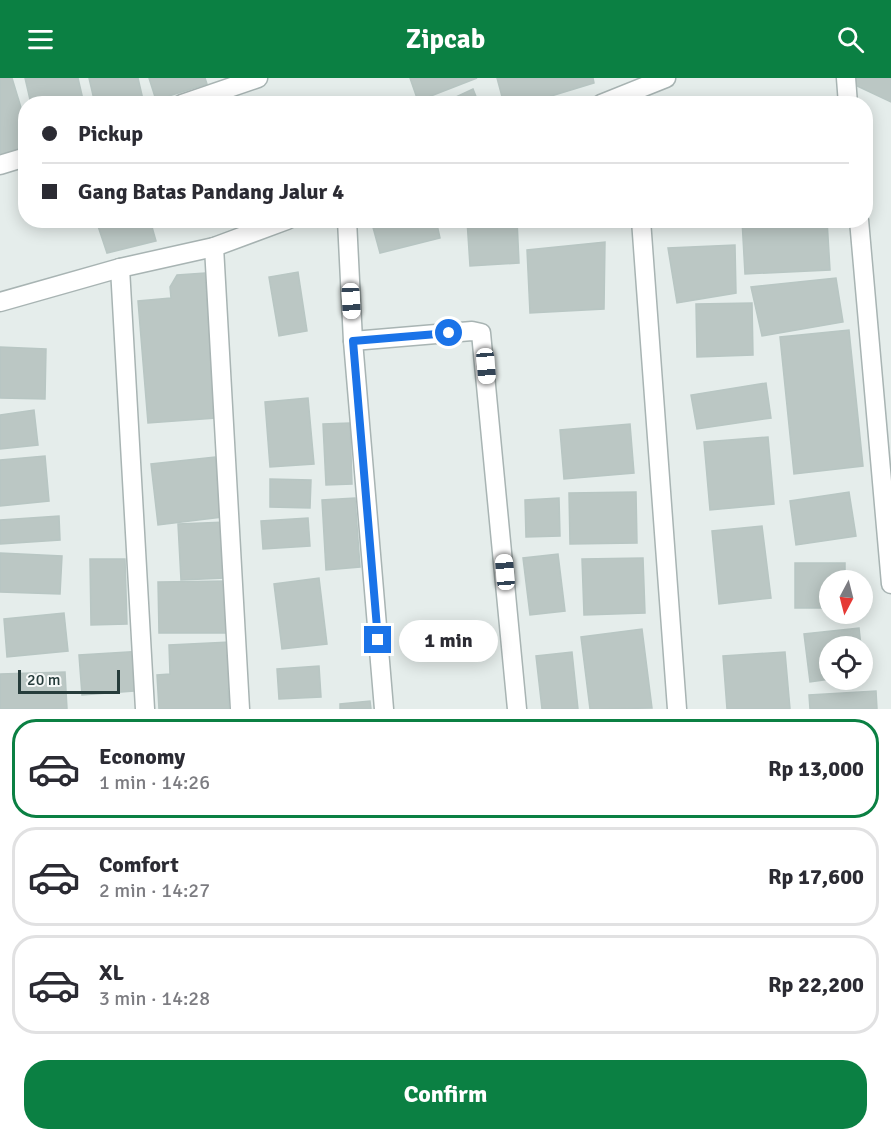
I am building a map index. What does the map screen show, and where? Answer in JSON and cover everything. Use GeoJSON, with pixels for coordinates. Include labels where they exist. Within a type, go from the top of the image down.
{"type":"FeatureCollection","features":[{"type":"Feature","properties":{"kind":"street"},"geometry":{"type":"LineString","coordinates":[[205,96],[258,78]]}},
{"type":"Feature","properties":{"kind":"street"},"geometry":{"type":"LineString","coordinates":[[635,96],[666,78]]}},
{"type":"Feature","properties":{"kind":"street"},"geometry":{"type":"LineString","coordinates":[[846,78],[848,96]]}},
{"type":"Feature","properties":{"kind":"street"},"geometry":{"type":"LineString","coordinates":[[0,165],[18,159]]}},
{"type":"Feature","properties":{"kind":"street"},"geometry":{"type":"LineString","coordinates":[[0,302],[120,268],[214,247],[265,228]]}},
{"type":"Feature","properties":{"kind":"street"},"geometry":{"type":"LineString","coordinates":[[347,228],[353,341],[384,709]]}},
{"type":"Feature","properties":{"kind":"street"},"geometry":{"type":"LineString","coordinates":[[642,228],[677,709]]}},
{"type":"Feature","properties":{"kind":"street"},"geometry":{"type":"LineString","coordinates":[[860,228],[891,584]]}},
{"type":"Feature","properties":{"kind":"street"},"geometry":{"type":"LineString","coordinates":[[214,247],[240,709]]}},
{"type":"Feature","properties":{"kind":"street"},"geometry":{"type":"LineString","coordinates":[[120,268],[145,709]]}},
{"type":"Feature","properties":{"kind":"street"},"geometry":{"type":"LineString","coordinates":[[353,341],[472,331],[481,333],[517,709]]}},
{"type":"Feature","properties":{"kind":"building"},"geometry":{"type":"Polygon","coordinates":[[[0,78],[12,78],[18,98],[18,150],[0,156],[0,78]]]}},
{"type":"Feature","properties":{"kind":"building"},"geometry":{"type":"Polygon","coordinates":[[[25,78],[78,78],[82,96],[29,96],[25,78]]]}},
{"type":"Feature","properties":{"kind":"building"},"geometry":{"type":"Polygon","coordinates":[[[89,78],[138,78],[142,96],[93,96],[89,78]]]}},
{"type":"Feature","properties":{"kind":"building"},"geometry":{"type":"Polygon","coordinates":[[[149,78],[205,78],[207,84],[169,96],[155,96],[149,78]]]}},
{"type":"Feature","properties":{"kind":"building"},"geometry":{"type":"Polygon","coordinates":[[[410,78],[477,78],[431,96],[416,96],[410,78]]]}},
{"type":"Feature","properties":{"kind":"building"},"geometry":{"type":"Polygon","coordinates":[[[497,78],[593,78],[594,83],[551,96],[502,96],[497,78]]]}},
{"type":"Feature","properties":{"kind":"building"},"geometry":{"type":"Polygon","coordinates":[[[853,78],[891,78],[891,102],[851,83],[853,78]]]}},
{"type":"Feature","properties":{"kind":"building"},"geometry":{"type":"Polygon","coordinates":[[[473,89],[476,96],[458,96],[473,89]]]}},
{"type":"Feature","properties":{"kind":"building"},"geometry":{"type":"Polygon","coordinates":[[[99,228],[152,228],[156,241],[107,253],[99,228]]]}},
{"type":"Feature","properties":{"kind":"building"},"geometry":{"type":"Polygon","coordinates":[[[373,228],[438,228],[440,238],[380,253],[373,228]]]}},
{"type":"Feature","properties":{"kind":"building"},"geometry":{"type":"Polygon","coordinates":[[[468,228],[517,228],[519,263],[470,266],[468,228]]]}},
{"type":"Feature","properties":{"kind":"building"},"geometry":{"type":"Polygon","coordinates":[[[742,228],[827,228],[830,270],[745,274],[742,228]]]}},
{"type":"Feature","properties":{"kind":"building"},"geometry":{"type":"Polygon","coordinates":[[[605,242],[604,309],[530,313],[527,250],[605,242]]]}},
{"type":"Feature","properties":{"kind":"building"},"geometry":{"type":"Polygon","coordinates":[[[735,245],[736,293],[677,303],[668,248],[735,245]]]}},
{"type":"Feature","properties":{"kind":"building"},"geometry":{"type":"Polygon","coordinates":[[[298,272],[307,331],[279,336],[269,277],[298,272]]]}},
{"type":"Feature","properties":{"kind":"building"},"geometry":{"type":"Polygon","coordinates":[[[205,273],[216,418],[148,423],[138,301],[171,298],[170,287],[177,275],[205,273]]]}},
{"type":"Feature","properties":{"kind":"building"},"geometry":{"type":"Polygon","coordinates":[[[836,278],[843,322],[762,336],[751,287],[836,278]]]}},
{"type":"Feature","properties":{"kind":"building"},"geometry":{"type":"Polygon","coordinates":[[[752,303],[753,355],[697,357],[696,304],[752,303]]]}},
{"type":"Feature","properties":{"kind":"building"},"geometry":{"type":"Polygon","coordinates":[[[849,330],[863,466],[794,474],[780,337],[849,330]]]}},
{"type":"Feature","properties":{"kind":"building"},"geometry":{"type":"Polygon","coordinates":[[[0,347],[46,349],[45,399],[0,398],[0,347]]]}},
{"type":"Feature","properties":{"kind":"building"},"geometry":{"type":"Polygon","coordinates":[[[766,383],[771,418],[697,429],[691,395],[766,383]]]}},
{"type":"Feature","properties":{"kind":"building"},"geometry":{"type":"Polygon","coordinates":[[[308,398],[314,464],[270,467],[265,402],[308,398]]]}},
{"type":"Feature","properties":{"kind":"building"},"geometry":{"type":"Polygon","coordinates":[[[34,410],[38,445],[0,449],[0,415],[34,410]]]}},
{"type":"Feature","properties":{"kind":"building"},"geometry":{"type":"Polygon","coordinates":[[[350,423],[352,484],[326,485],[323,424],[350,423]]]}},
{"type":"Feature","properties":{"kind":"building"},"geometry":{"type":"Polygon","coordinates":[[[630,424],[634,473],[564,479],[560,430],[630,424]]]}},
{"type":"Feature","properties":{"kind":"building"},"geometry":{"type":"Polygon","coordinates":[[[768,437],[774,504],[710,510],[704,442],[768,437]]]}},
{"type":"Feature","properties":{"kind":"building"},"geometry":{"type":"Polygon","coordinates":[[[45,456],[49,501],[0,506],[0,460],[45,456]]]}},
{"type":"Feature","properties":{"kind":"building"},"geometry":{"type":"Polygon","coordinates":[[[215,457],[222,517],[158,525],[151,464],[215,457]]]}},
{"type":"Feature","properties":{"kind":"building"},"geometry":{"type":"Polygon","coordinates":[[[270,479],[311,480],[310,508],[270,507],[270,479]]]}},
{"type":"Feature","properties":{"kind":"building"},"geometry":{"type":"Polygon","coordinates":[[[636,492],[637,543],[570,544],[569,493],[636,492]]]}},
{"type":"Feature","properties":{"kind":"building"},"geometry":{"type":"Polygon","coordinates":[[[849,492],[856,536],[796,545],[790,501],[849,492]]]}},
{"type":"Feature","properties":{"kind":"building"},"geometry":{"type":"Polygon","coordinates":[[[355,498],[360,567],[326,570],[322,500],[355,498]]]}},
{"type":"Feature","properties":{"kind":"building"},"geometry":{"type":"Polygon","coordinates":[[[559,498],[560,536],[526,537],[525,500],[559,498]]]}},
{"type":"Feature","properties":{"kind":"building"},"geometry":{"type":"Polygon","coordinates":[[[59,516],[60,540],[0,544],[0,520],[59,516]]]}},
{"type":"Feature","properties":{"kind":"building"},"geometry":{"type":"Polygon","coordinates":[[[308,518],[310,546],[263,549],[261,521],[308,518]]]}},
{"type":"Feature","properties":{"kind":"building"},"geometry":{"type":"Polygon","coordinates":[[[226,522],[225,578],[181,580],[178,524],[226,522]]]}},
{"type":"Feature","properties":{"kind":"building"},"geometry":{"type":"Polygon","coordinates":[[[762,526],[771,598],[719,604],[712,531],[762,526]]]}},
{"type":"Feature","properties":{"kind":"building"},"geometry":{"type":"Polygon","coordinates":[[[0,553],[62,556],[60,594],[0,592],[0,553]]]}},
{"type":"Feature","properties":{"kind":"building"},"geometry":{"type":"Polygon","coordinates":[[[558,554],[565,611],[530,615],[523,558],[558,554]]]}},
{"type":"Feature","properties":{"kind":"building"},"geometry":{"type":"Polygon","coordinates":[[[643,558],[645,613],[584,615],[582,559],[643,558]]]}},
{"type":"Feature","properties":{"kind":"building"},"geometry":{"type":"Polygon","coordinates":[[[90,559],[125,559],[127,624],[91,625],[90,559]]]}},
{"type":"Feature","properties":{"kind":"building"},"geometry":{"type":"Polygon","coordinates":[[[795,563],[845,563],[845,570],[819,570],[819,608],[795,608],[795,563]]]}},
{"type":"Feature","properties":{"kind":"building"},"geometry":{"type":"Polygon","coordinates":[[[319,578],[327,644],[282,649],[274,584],[319,578]]]}},
{"type":"Feature","properties":{"kind":"building"},"geometry":{"type":"Polygon","coordinates":[[[230,581],[231,633],[159,633],[158,582],[230,581]]]}},
{"type":"Feature","properties":{"kind":"building"},"geometry":{"type":"Polygon","coordinates":[[[64,613],[68,651],[7,657],[4,619],[64,613]]]}},
{"type":"Feature","properties":{"kind":"building"},"geometry":{"type":"Polygon","coordinates":[[[859,628],[860,636],[819,636],[819,681],[810,682],[804,634],[859,628]]]}},
{"type":"Feature","properties":{"kind":"building"},"geometry":{"type":"Polygon","coordinates":[[[642,629],[652,708],[590,709],[581,637],[642,629]]]}},
{"type":"Feature","properties":{"kind":"building"},"geometry":{"type":"Polygon","coordinates":[[[230,642],[232,688],[228,689],[229,709],[159,709],[157,675],[170,674],[169,645],[230,642]]]}},
{"type":"Feature","properties":{"kind":"building"},"geometry":{"type":"Polygon","coordinates":[[[144,651],[147,690],[82,695],[79,655],[144,651]]]}},
{"type":"Feature","properties":{"kind":"building"},"geometry":{"type":"Polygon","coordinates":[[[572,652],[578,709],[542,709],[536,656],[572,652]]]}},
{"type":"Feature","properties":{"kind":"building"},"geometry":{"type":"Polygon","coordinates":[[[785,652],[790,709],[727,709],[723,656],[785,652]]]}},
{"type":"Feature","properties":{"kind":"building"},"geometry":{"type":"Polygon","coordinates":[[[319,666],[321,697],[279,699],[277,669],[319,666]]]}},
{"type":"Feature","properties":{"kind":"building"},"geometry":{"type":"Polygon","coordinates":[[[65,672],[67,709],[0,709],[0,674],[65,672]]]}},
{"type":"Feature","properties":{"kind":"building"},"geometry":{"type":"Polygon","coordinates":[[[876,691],[877,709],[810,709],[809,695],[876,691]]]}},
{"type":"Feature","properties":{"kind":"building"},"geometry":{"type":"Polygon","coordinates":[[[370,701],[371,709],[340,709],[340,704],[370,701]]]}},
{"type":"Feature","properties":{"kind":"route"},"geometry":{"type":"LineString","coordinates":[[378,640],[353,341],[449,333]]}}]}
